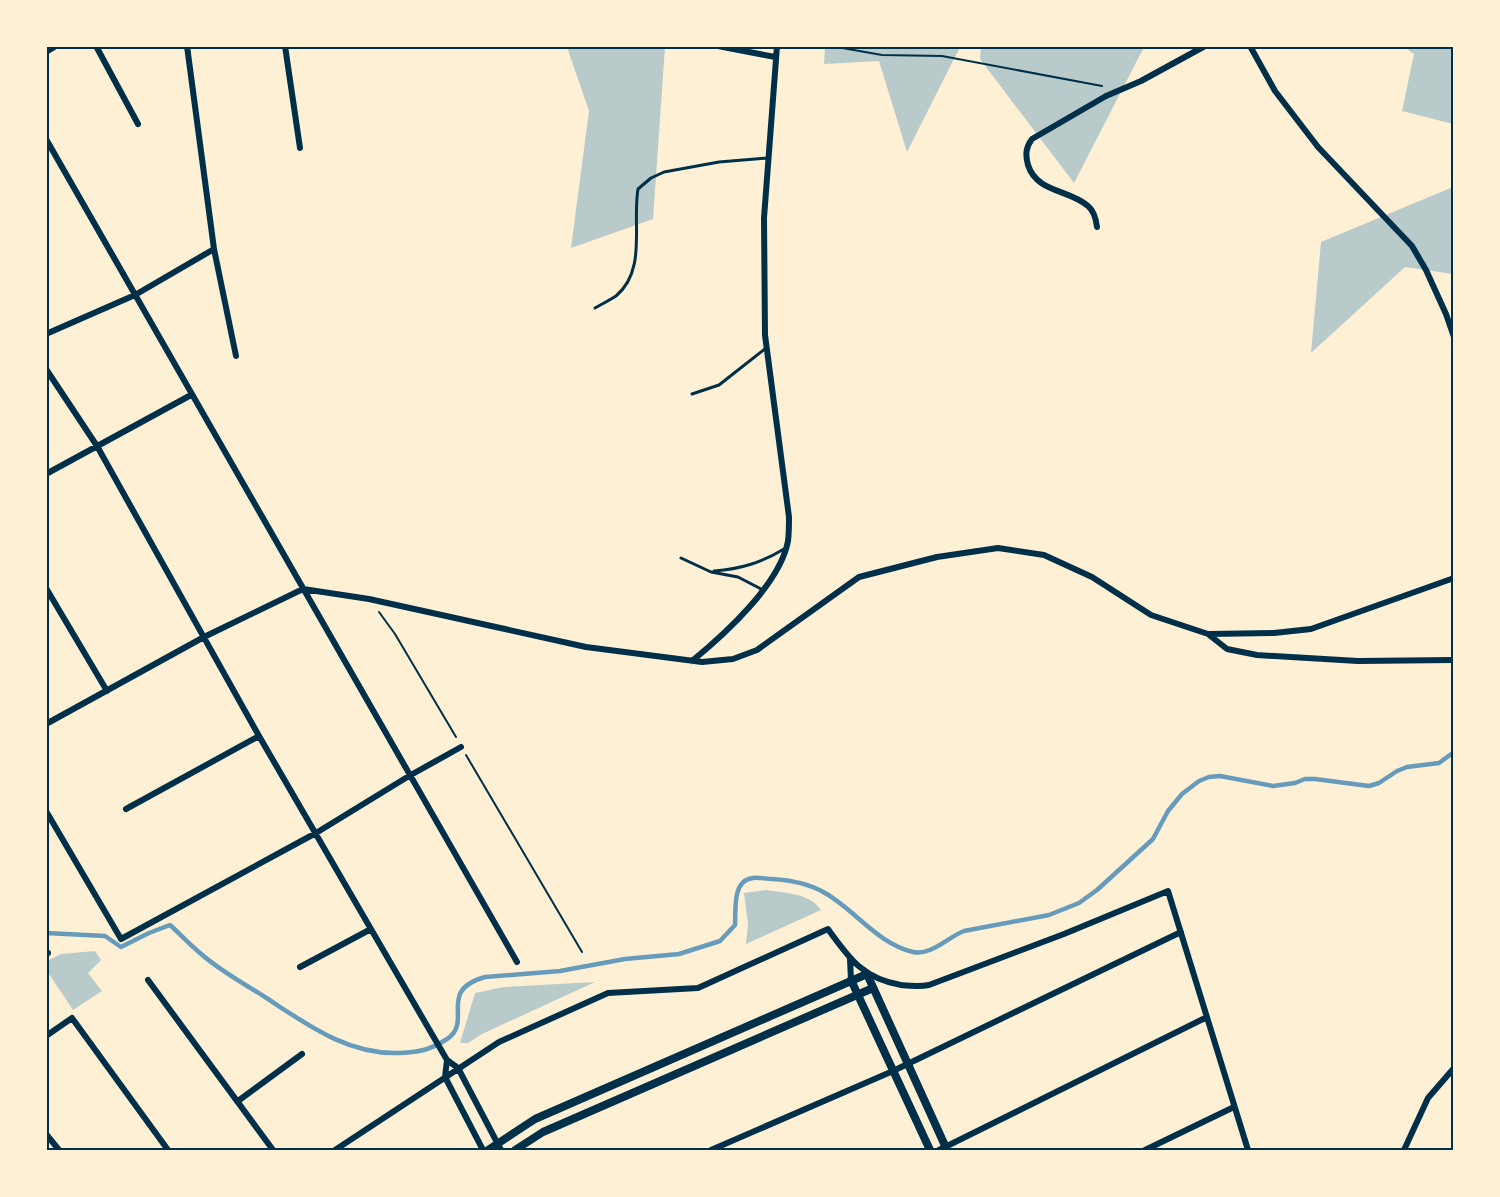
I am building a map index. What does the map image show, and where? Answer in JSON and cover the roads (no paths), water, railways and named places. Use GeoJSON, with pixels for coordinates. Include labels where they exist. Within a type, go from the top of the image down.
{"type":"FeatureCollection","features":[{"type":"Feature","properties":{"kind":"street"},"geometry":{"type":"LineString","coordinates":[[46,52],[56,46]]}},
{"type":"Feature","properties":{"kind":"street"},"geometry":{"type":"LineString","coordinates":[[96,46],[138,124]]}},
{"type":"Feature","properties":{"kind":"street"},"geometry":{"type":"LineString","coordinates":[[187,46],[214,249],[236,356]]}},
{"type":"Feature","properties":{"kind":"street"},"geometry":{"type":"LineString","coordinates":[[285,46],[300,148]]}},
{"type":"Feature","properties":{"kind":"street"},"geometry":{"type":"LineString","coordinates":[[718,46],[775,57]]}},
{"type":"Feature","properties":{"kind":"street"},"geometry":{"type":"LineString","coordinates":[[692,661],[736,621],[763,590],[788,542],[789,517],[767,348],[764,218],[777,46]]}},
{"type":"Feature","properties":{"kind":"street"},"geometry":{"type":"LineString","coordinates":[[1097,226],[1096,217],[1089,206],[1046,187],[1036,179],[1029,169],[1026,157],[1027,146],[1032,139],[1106,96],[1170,67],[1204,46]]}},
{"type":"Feature","properties":{"kind":"street"},"geometry":{"type":"LineString","coordinates":[[1250,46],[1275,91],[1305,130],[1412,246],[1426,270],[1454,337]]}},
{"type":"Feature","properties":{"kind":"street"},"geometry":{"type":"LineString","coordinates":[[46,139],[517,962]]}},
{"type":"Feature","properties":{"kind":"street"},"geometry":{"type":"LineString","coordinates":[[48,331],[135,295],[214,249]]}},
{"type":"Feature","properties":{"kind":"street"},"geometry":{"type":"LineString","coordinates":[[46,369],[97,446],[259,736],[432,1036],[446,1058],[458,1068],[499,1147]]}},
{"type":"Feature","properties":{"kind":"street"},"geometry":{"type":"LineString","coordinates":[[46,474],[191,395]]}},
{"type":"Feature","properties":{"kind":"street"},"geometry":{"type":"LineString","coordinates":[[46,724],[204,637],[303,589],[369,599],[586,647],[702,662],[733,659],[757,650],[859,577],[937,556],[998,548],[1044,555],[1092,577],[1151,615],[1208,634],[1274,633],[1311,628],[1454,578]]}},
{"type":"Feature","properties":{"kind":"street"},"geometry":{"type":"LineString","coordinates":[[46,588],[107,691]]}},
{"type":"Feature","properties":{"kind":"street"},"geometry":{"type":"LineString","coordinates":[[1208,634],[1227,649],[1257,655],[1358,661],[1454,660]]}},
{"type":"Feature","properties":{"kind":"street"},"geometry":{"type":"LineString","coordinates":[[126,809],[259,736]]}},
{"type":"Feature","properties":{"kind":"street"},"geometry":{"type":"LineString","coordinates":[[46,811],[121,939],[316,833],[461,747]]}},
{"type":"Feature","properties":{"kind":"street"},"geometry":{"type":"LineString","coordinates":[[335,1150],[500,1042],[608,993],[698,988],[828,929],[850,959],[867,974],[887,982],[919,987],[1064,934],[1168,891],[1248,1150]]}},
{"type":"Feature","properties":{"kind":"street"},"geometry":{"type":"LineString","coordinates":[[300,967],[371,929]]}},
{"type":"Feature","properties":{"kind":"street"},"geometry":{"type":"LineString","coordinates":[[711,1150],[893,1071],[1181,932]]}},
{"type":"Feature","properties":{"kind":"street"},"geometry":{"type":"LineString","coordinates":[[850,959],[851,980],[930,1150]]}},
{"type":"Feature","properties":{"kind":"street"},"geometry":{"type":"LineString","coordinates":[[446,1058],[445,1077],[485,1150],[499,1147],[535,1119],[867,974]]}},
{"type":"Feature","properties":{"kind":"street"},"geometry":{"type":"LineString","coordinates":[[867,974],[944,1150],[1207,1017]]}},
{"type":"Feature","properties":{"kind":"street"},"geometry":{"type":"LineString","coordinates":[[148,980],[273,1150]]}},
{"type":"Feature","properties":{"kind":"street"},"geometry":{"type":"LineString","coordinates":[[515,1150],[543,1132],[857,993],[887,982]]}},
{"type":"Feature","properties":{"kind":"street"},"geometry":{"type":"LineString","coordinates":[[46,1036],[72,1018],[168,1150]]}},
{"type":"Feature","properties":{"kind":"street"},"geometry":{"type":"LineString","coordinates":[[238,1101],[302,1054]]}},
{"type":"Feature","properties":{"kind":"street"},"geometry":{"type":"LineString","coordinates":[[682,1054],[688,1068]]}},
{"type":"Feature","properties":{"kind":"street"},"geometry":{"type":"LineString","coordinates":[[1404,1150],[1428,1098],[1454,1068]]}},
{"type":"Feature","properties":{"kind":"street"},"geometry":{"type":"LineString","coordinates":[[1145,1150],[1234,1107]]}},
{"type":"Feature","properties":{"kind":"street"},"geometry":{"type":"LineString","coordinates":[[46,1134],[59,1150]]}},
{"type":"Feature","properties":{"kind":"lane"},"geometry":{"type":"LineString","coordinates":[[595,308],[617,295],[631,275],[637,253],[635,217],[638,189],[651,178],[664,172],[718,162],[768,158]]}},
{"type":"Feature","properties":{"kind":"lane"},"geometry":{"type":"LineString","coordinates":[[692,394],[719,385],[767,348]]}},
{"type":"Feature","properties":{"kind":"lane"},"geometry":{"type":"LineString","coordinates":[[711,572],[756,564],[785,548]]}},
{"type":"Feature","properties":{"kind":"lane"},"geometry":{"type":"LineString","coordinates":[[681,558],[711,572],[738,578],[763,590]]}},
{"type":"Feature","properties":{"kind":"waterway"},"geometry":{"type":"LineString","coordinates":[[46,933],[105,936],[121,947],[170,925],[216,966],[330,1037],[364,1049],[381,1052],[413,1052],[435,1046],[454,1032],[462,990],[470,983],[485,977],[560,971],[625,959],[679,954],[720,941],[735,925],[736,897],[741,884],[746,880],[758,878],[793,881],[819,890],[836,900],[889,942],[913,952],[926,951],[964,931],[1049,915],[1079,903],[1097,890],[1153,839],[1168,811],[1182,794],[1199,781],[1209,777],[1220,776],[1273,786],[1305,779],[1369,786],[1407,767],[1439,763],[1454,752]]}}]}
